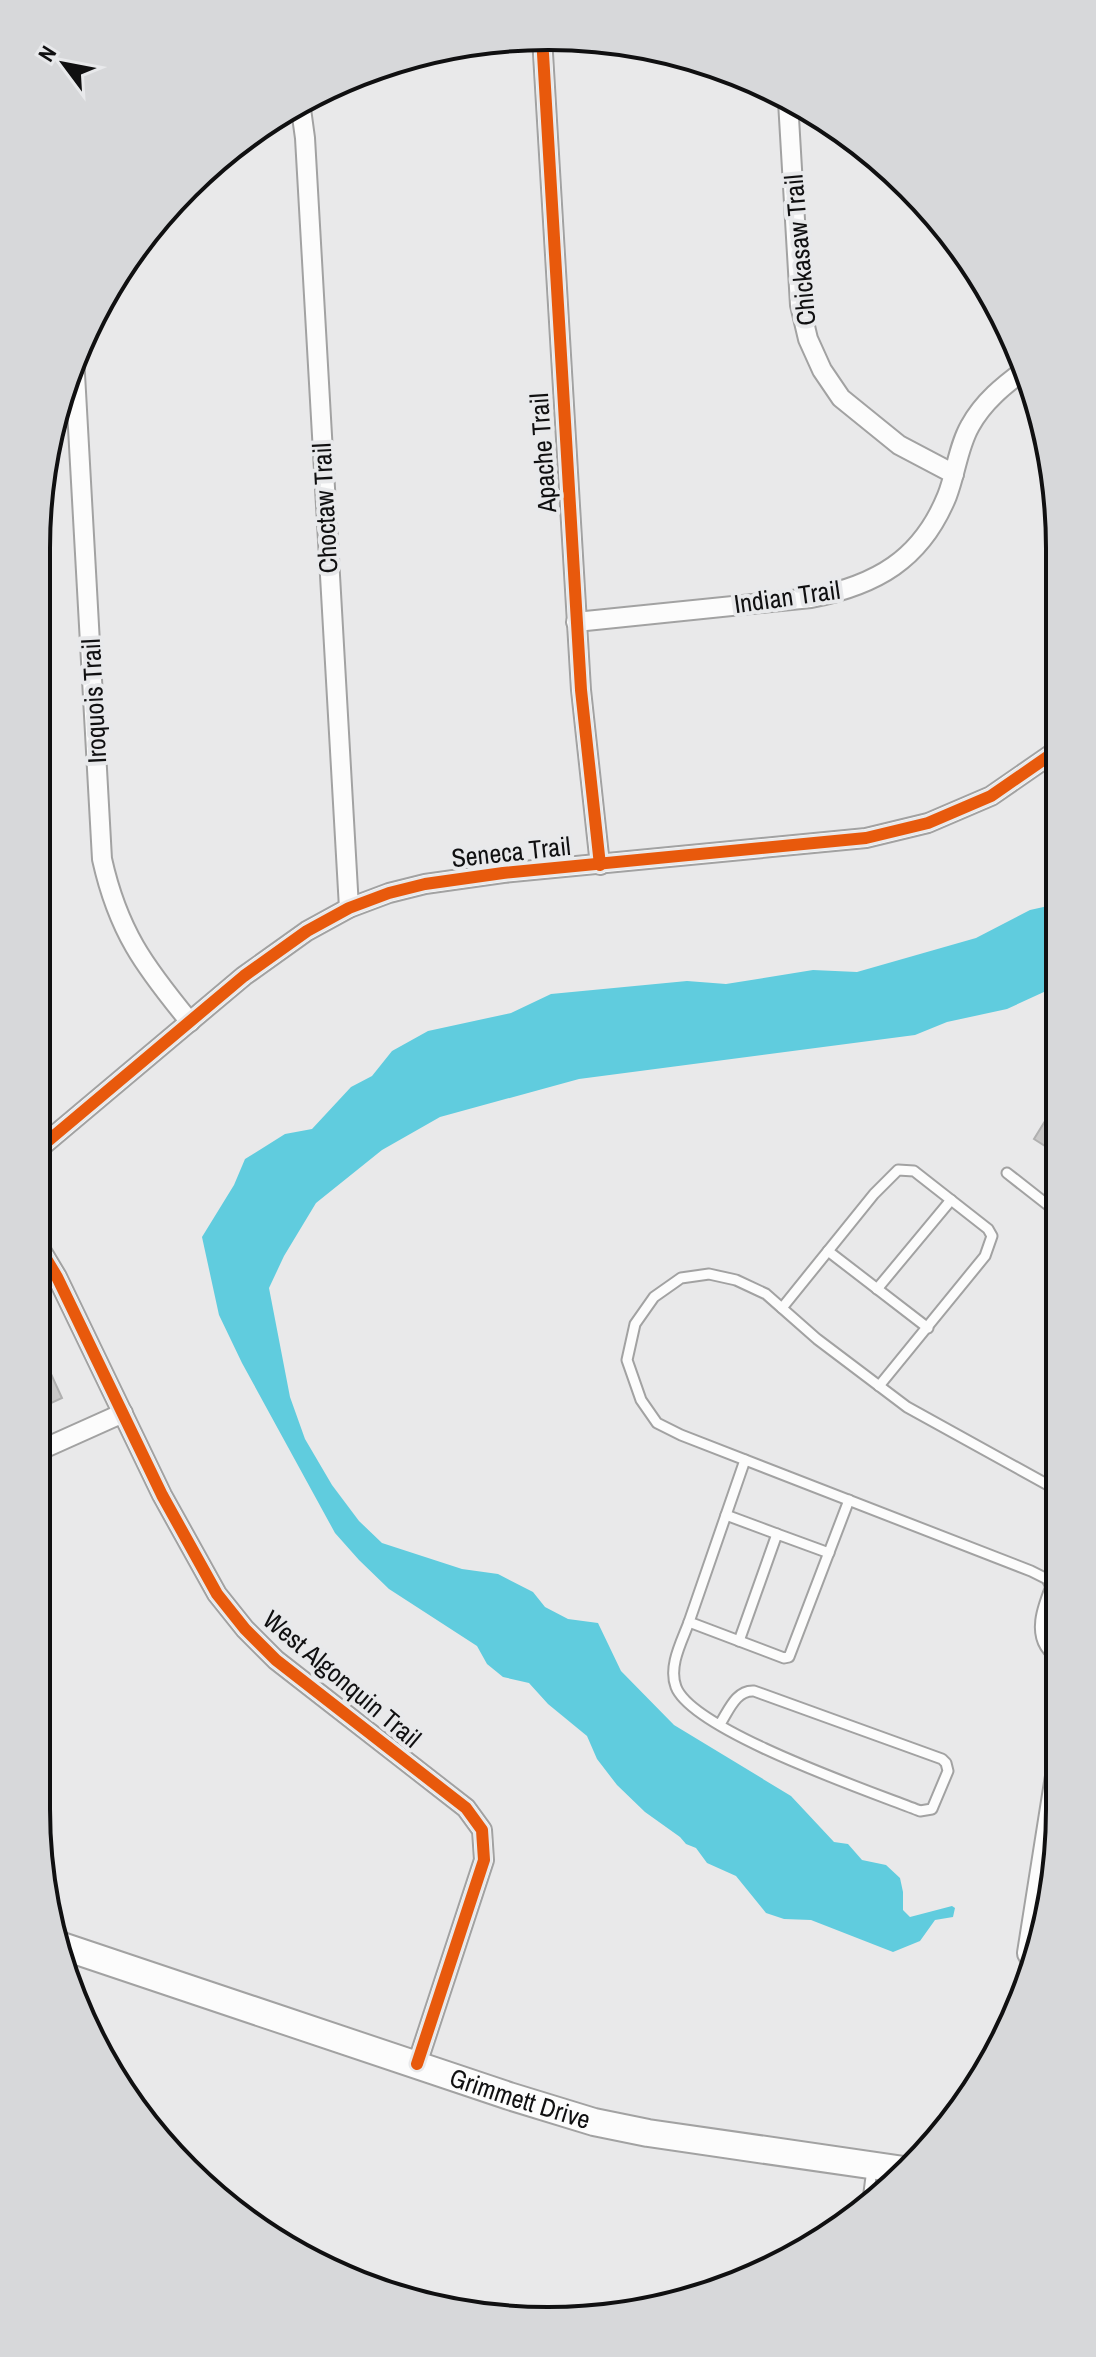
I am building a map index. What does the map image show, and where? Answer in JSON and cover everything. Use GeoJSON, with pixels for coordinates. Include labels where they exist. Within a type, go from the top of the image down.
{"type":"FeatureCollection","features":[{"type":"Feature","properties":{"kind":"main road","name":"Grimmett Drive"},"geometry":{"type":"LineString","coordinates":[[70,1949],[594,2122],[648,2133],[892,2168]]}},
{"type":"Feature","properties":{"kind":"street","name":"Apache Trail"},"geometry":{"type":"LineString","coordinates":[[543,50],[576,622],[600,865]]}},
{"type":"Feature","properties":{"kind":"street","name":"Chickasaw Trail"},"geometry":{"type":"LineString","coordinates":[[789,112],[800,305],[808,339],[822,370],[841,398],[899,445],[954,474]]}},
{"type":"Feature","properties":{"kind":"street","name":"Choctaw Trail"},"geometry":{"type":"LineString","coordinates":[[302,115],[349,908]]}},
{"type":"Feature","properties":{"kind":"street","name":"Indian Trail"},"geometry":{"type":"LineString","coordinates":[[576,622],[811,598],[860,586],[878,578],[908,555],[937,515],[970,426],[986,402],[1016,377]]}},
{"type":"Feature","properties":{"kind":"street","name":"Iroquois Trail"},"geometry":{"type":"LineString","coordinates":[[76,389],[102,859],[110,895],[133,946],[158,984],[190,1022]]}},
{"type":"Feature","properties":{"kind":"street","name":"Seneca Trail"},"geometry":{"type":"LineString","coordinates":[[50,1139],[244,976],[307,931],[349,908],[425,884],[503,873],[866,838],[928,823],[991,796],[1046,758]]}},
{"type":"Feature","properties":{"kind":"street","name":"West Algonquin Trail"},"geometry":{"type":"LineString","coordinates":[[50,1265],[194,1556],[217,1594],[245,1629],[276,1660],[466,1808],[482,1830],[484,1860],[417,2064]]}},
{"type":"Feature","properties":{"kind":"street"},"geometry":{"type":"LineString","coordinates":[[50,1446],[123,1413]]}},
{"type":"Feature","properties":{"kind":"street"},"geometry":{"type":"LineString","coordinates":[[1046,1620],[1043,1630],[1046,1639]]}},
{"type":"Feature","properties":{"kind":"lane"},"geometry":{"type":"LineString","coordinates":[[782,1308],[874,1194],[898,1170],[914,1171],[988,1229],[992,1236],[985,1256],[879,1386]]}},
{"type":"Feature","properties":{"kind":"lane"},"geometry":{"type":"LineString","coordinates":[[1007,1173],[1046,1204]]}},
{"type":"Feature","properties":{"kind":"lane"},"geometry":{"type":"LineString","coordinates":[[877,1289],[951,1200]]}},
{"type":"Feature","properties":{"kind":"lane"},"geometry":{"type":"LineString","coordinates":[[828,1251],[928,1328]]}},
{"type":"Feature","properties":{"kind":"lane"},"geometry":{"type":"LineString","coordinates":[[1046,1484],[907,1407],[766,1294],[736,1280],[709,1274],[681,1278],[654,1297],[635,1324],[627,1360],[641,1400],[657,1423],[1046,1578]]}},
{"type":"Feature","properties":{"kind":"lane"},"geometry":{"type":"LineString","coordinates":[[720,1724],[739,1694],[748,1690],[942,1759],[948,1771],[932,1809],[920,1811],[780,1757],[720,1724],[690,1706],[675,1683],[674,1663],[745,1460]]}},
{"type":"Feature","properties":{"kind":"lane"},"geometry":{"type":"LineString","coordinates":[[689,1622],[784,1658],[789,1657],[849,1500]]}},
{"type":"Feature","properties":{"kind":"lane"},"geometry":{"type":"LineString","coordinates":[[726,1515],[829,1553]]}},
{"type":"Feature","properties":{"kind":"lane"},"geometry":{"type":"LineString","coordinates":[[739,1641],[777,1534]]}},
{"type":"Feature","properties":{"kind":"lane"},"geometry":{"type":"LineString","coordinates":[[869,2189],[872,2166]]}},
{"type":"Feature","properties":{"kind":"water"},"geometry":{"type":"Polygon","coordinates":[[[1046,906],[1046,991],[1007,1009],[947,1022],[915,1035],[579,1079],[440,1117],[382,1150],[316,1203],[269,1288],[290,1397],[305,1439],[332,1485],[359,1521],[382,1543],[462,1569],[498,1574],[533,1592],[545,1607],[568,1619],[598,1623],[621,1671],[674,1725],[791,1796],[834,1842],[848,1844],[862,1860],[886,1865],[900,1878],[903,1910],[910,1917],[952,1906],[955,1908],[953,1917],[935,1920],[920,1941],[893,1952],[811,1920],[784,1919],[766,1913],[736,1876],[707,1863],[696,1848],[686,1844],[645,1812],[617,1785],[597,1759],[587,1736],[548,1704],[529,1683],[503,1677],[487,1664],[477,1646],[389,1589],[359,1560],[335,1533],[242,1363],[219,1315],[202,1237],[234,1185],[245,1159],[285,1134],[312,1129],[351,1087],[372,1076],[392,1051],[428,1031],[511,1013],[551,994],[687,981],[726,984],[813,970],[857,972],[976,938],[1030,910],[1046,906]]]}},
{"type":"Feature","properties":{"kind":"building"},"geometry":{"type":"Polygon","coordinates":[[[1046,1120],[1046,1147],[1034,1139],[1046,1120]]]}},
{"type":"Feature","properties":{"kind":"building"},"geometry":{"type":"Polygon","coordinates":[[[50,1374],[62,1398],[50,1404],[50,1374]]]}},
{"type":"Feature","properties":{"kind":"cycle path"},"geometry":{"type":"LineString","coordinates":[[543,50],[581,690],[600,865]]}},
{"type":"Feature","properties":{"kind":"cycle path"},"geometry":{"type":"LineString","coordinates":[[50,1139],[244,976],[307,931],[349,908],[425,884],[503,873],[866,838],[928,823],[991,796],[1046,758]]}},
{"type":"Feature","properties":{"kind":"cycle path"},"geometry":{"type":"LineString","coordinates":[[50,1265],[162,1495],[217,1594],[245,1629],[276,1660],[466,1808],[482,1830],[484,1860],[417,2064]]}}]}
